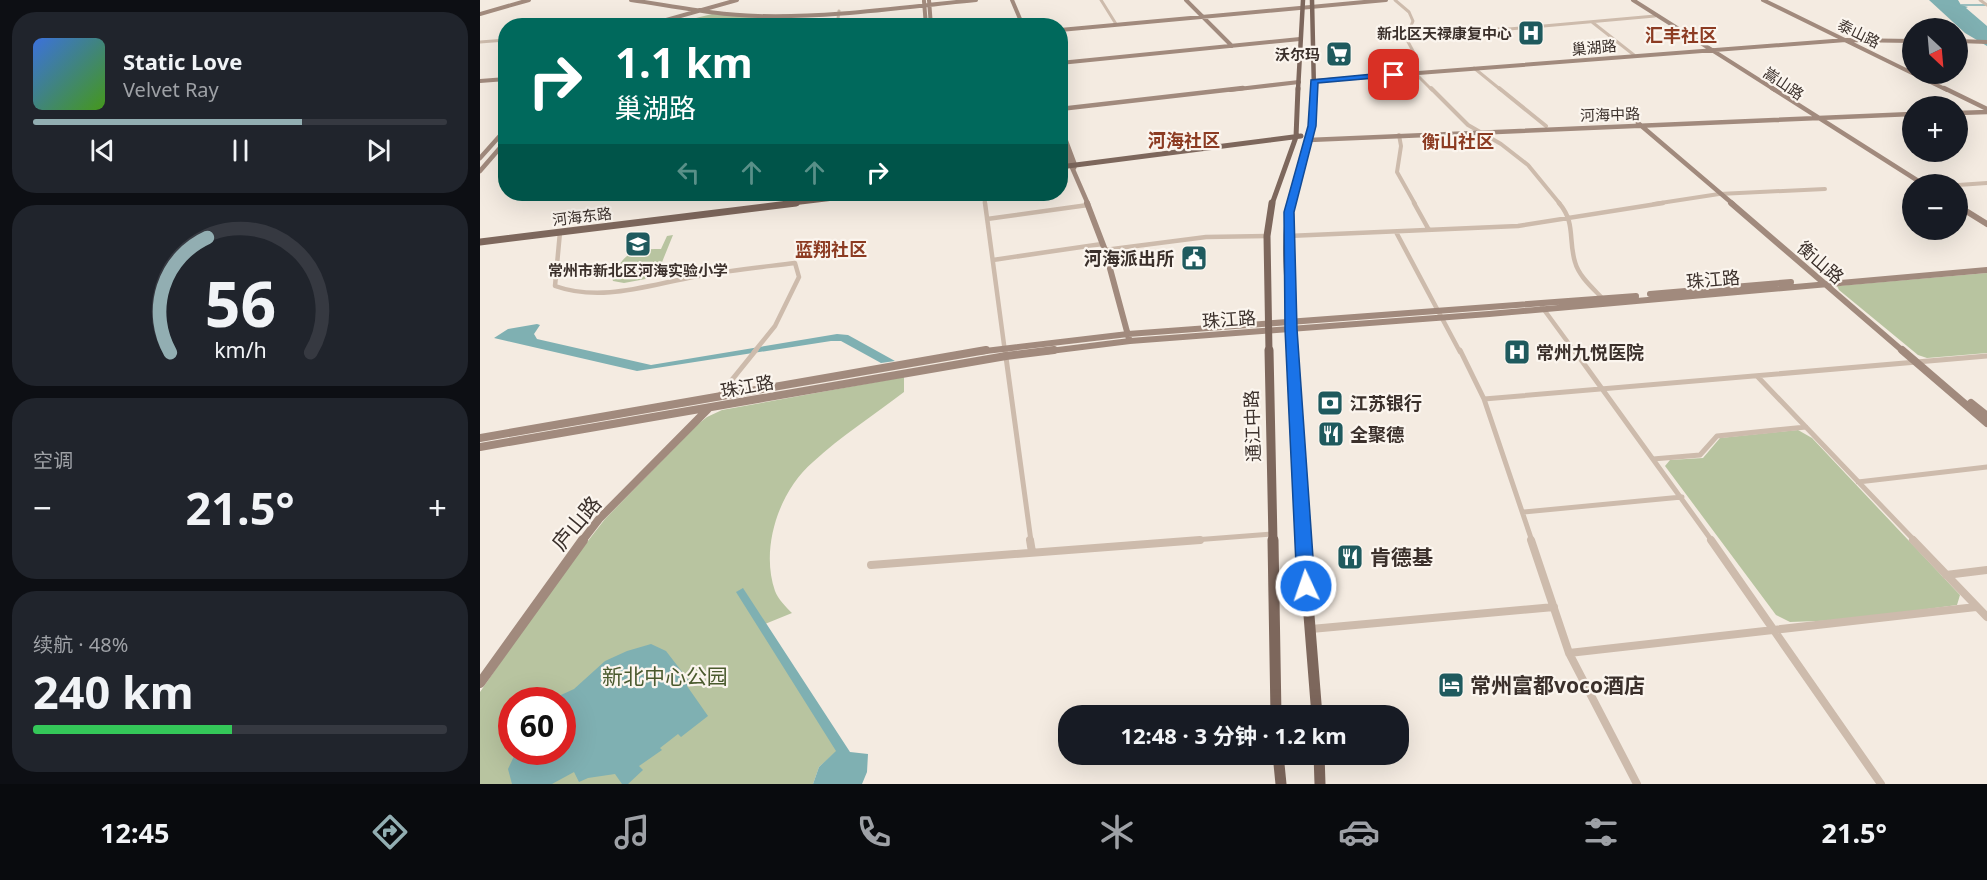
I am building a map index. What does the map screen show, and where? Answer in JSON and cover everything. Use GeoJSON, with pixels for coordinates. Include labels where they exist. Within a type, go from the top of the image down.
{"type":"FeatureCollection","features":[{"type":"Feature","properties":{"kind":"main road"},"geometry":{"type":"LineString","coordinates":[[1312,3],[1314,81],[1310,138],[1289,212],[1288,236],[1309,630],[1316,705]]}},
{"type":"Feature","properties":{"kind":"main road","name":"通江中路"},"geometry":{"type":"LineString","coordinates":[[1276,705],[1267,236],[1270,209],[1296,138],[1302,4]]}},
{"type":"Feature","properties":{"kind":"main road"},"geometry":{"type":"LineString","coordinates":[[1068,167],[1310,138]]}},
{"type":"Feature","properties":{"kind":"main road","name":"河海东路"},"geometry":{"type":"LineString","coordinates":[[480,240],[785,201]]}},
{"type":"Feature","properties":{"kind":"main road","name":"河海东路"},"geometry":{"type":"LineString","coordinates":[[480,240],[810,201]]}},
{"type":"Feature","properties":{"kind":"main road"},"geometry":{"type":"LineString","coordinates":[[1279,765],[1281,784]]}},
{"type":"Feature","properties":{"kind":"main road"},"geometry":{"type":"LineString","coordinates":[[1319,765],[1320,784]]}},
{"type":"Feature","properties":{"kind":"street"},"geometry":{"type":"LineString","coordinates":[[480,14],[529,0]]}},
{"type":"Feature","properties":{"kind":"street"},"geometry":{"type":"LineString","coordinates":[[631,0],[703,10]]}},
{"type":"Feature","properties":{"kind":"street"},"geometry":{"type":"LineString","coordinates":[[645,0],[735,15],[783,16],[927,2],[976,0]]}},
{"type":"Feature","properties":{"kind":"street"},"geometry":{"type":"LineString","coordinates":[[674,18],[736,0]]}},
{"type":"Feature","properties":{"kind":"street"},"geometry":{"type":"LineString","coordinates":[[680,18],[744,0]]}},
{"type":"Feature","properties":{"kind":"street"},"geometry":{"type":"LineString","coordinates":[[711,9],[739,13],[784,14],[960,0]]}},
{"type":"Feature","properties":{"kind":"street"},"geometry":{"type":"LineString","coordinates":[[1012,0],[1020,18]]}},
{"type":"Feature","properties":{"kind":"street"},"geometry":{"type":"LineString","coordinates":[[1101,0],[1117,24]]}},
{"type":"Feature","properties":{"kind":"street"},"geometry":{"type":"LineString","coordinates":[[1186,0],[1203,15]]}},
{"type":"Feature","properties":{"kind":"street"},"geometry":{"type":"LineString","coordinates":[[1191,0],[1232,46]]}},
{"type":"Feature","properties":{"kind":"street"},"geometry":{"type":"LineString","coordinates":[[1068,28],[1354,0]]}},
{"type":"Feature","properties":{"kind":"street"},"geometry":{"type":"LineString","coordinates":[[1312,3],[1386,0]]}},
{"type":"Feature","properties":{"kind":"street"},"geometry":{"type":"LineString","coordinates":[[1395,0],[1409,12],[1413,21],[1406,38],[1414,53],[1414,73],[1477,130],[1508,148],[1527,165],[1570,218],[1575,263],[1581,274],[1604,301]]}},
{"type":"Feature","properties":{"kind":"street","name":"嵩山路"},"geometry":{"type":"LineString","coordinates":[[1633,0],[1907,174]]}},
{"type":"Feature","properties":{"kind":"street","name":"泰山路"},"geometry":{"type":"LineString","coordinates":[[1763,0],[1849,40]]}},
{"type":"Feature","properties":{"kind":"street","name":"泰山路"},"geometry":{"type":"LineString","coordinates":[[1768,0],[1902,66]]}},
{"type":"Feature","properties":{"kind":"street"},"geometry":{"type":"LineString","coordinates":[[1980,0],[1986,4]]}},
{"type":"Feature","properties":{"kind":"street"},"geometry":{"type":"LineString","coordinates":[[927,2],[930,18]]}},
{"type":"Feature","properties":{"kind":"street"},"geometry":{"type":"LineString","coordinates":[[926,18],[927,2]]}},
{"type":"Feature","properties":{"kind":"street"},"geometry":{"type":"LineString","coordinates":[[838,18],[839,12]]}},
{"type":"Feature","properties":{"kind":"street"},"geometry":{"type":"LineString","coordinates":[[1410,28],[1509,29],[1655,16]]}},
{"type":"Feature","properties":{"kind":"street"},"geometry":{"type":"LineString","coordinates":[[1592,22],[1634,56]]}},
{"type":"Feature","properties":{"kind":"street"},"geometry":{"type":"LineString","coordinates":[[1068,62],[1300,39]]}},
{"type":"Feature","properties":{"kind":"street","name":"巢湖路"},"geometry":{"type":"LineString","coordinates":[[1314,81],[1849,40],[1902,41]]}},
{"type":"Feature","properties":{"kind":"street"},"geometry":{"type":"LineString","coordinates":[[480,42],[498,41]]}},
{"type":"Feature","properties":{"kind":"street"},"geometry":{"type":"LineString","coordinates":[[1968,42],[1987,42]]}},
{"type":"Feature","properties":{"kind":"street"},"geometry":{"type":"LineString","coordinates":[[1474,68],[1546,126]]}},
{"type":"Feature","properties":{"kind":"street"},"geometry":{"type":"LineString","coordinates":[[480,80],[498,79]]}},
{"type":"Feature","properties":{"kind":"street"},"geometry":{"type":"LineString","coordinates":[[1068,108],[1299,82]]}},
{"type":"Feature","properties":{"kind":"street","name":"泰山路"},"geometry":{"type":"LineString","coordinates":[[1938,84],[1969,99]]}},
{"type":"Feature","properties":{"kind":"street"},"geometry":{"type":"LineString","coordinates":[[1940,84],[1987,109]]}},
{"type":"Feature","properties":{"kind":"street"},"geometry":{"type":"LineString","coordinates":[[1968,107],[1969,99]]}},
{"type":"Feature","properties":{"kind":"street"},"geometry":{"type":"LineString","coordinates":[[1968,110],[1987,109]]}},
{"type":"Feature","properties":{"kind":"street"},"geometry":{"type":"LineString","coordinates":[[1968,112],[1987,109]]}},
{"type":"Feature","properties":{"kind":"street","name":"河海中路"},"geometry":{"type":"LineString","coordinates":[[1310,138],[1546,126],[1902,113]]}},
{"type":"Feature","properties":{"kind":"street","name":"河海中路"},"geometry":{"type":"LineString","coordinates":[[1310,138],[1813,116]]}},
{"type":"Feature","properties":{"kind":"street","name":"衡山路"},"geometry":{"type":"LineString","coordinates":[[1640,123],[1987,423]]}},
{"type":"Feature","properties":{"kind":"street"},"geometry":{"type":"LineString","coordinates":[[1598,126],[1633,129],[1654,136],[1659,128],[1681,123]]}},
{"type":"Feature","properties":{"kind":"street"},"geometry":{"type":"LineString","coordinates":[[1399,135],[1401,146],[1397,172],[1429,230]]}},
{"type":"Feature","properties":{"kind":"street"},"geometry":{"type":"LineString","coordinates":[[480,158],[498,138]]}},
{"type":"Feature","properties":{"kind":"street"},"geometry":{"type":"LineString","coordinates":[[480,171],[498,150]]}},
{"type":"Feature","properties":{"kind":"street"},"geometry":{"type":"LineString","coordinates":[[1068,150],[1103,247],[1129,337]]}},
{"type":"Feature","properties":{"kind":"street"},"geometry":{"type":"LineString","coordinates":[[1068,156],[1073,166]]}},
{"type":"Feature","properties":{"kind":"street"},"geometry":{"type":"LineString","coordinates":[[1968,184],[1987,183]]}},
{"type":"Feature","properties":{"kind":"street"},"geometry":{"type":"LineString","coordinates":[[1288,236],[1518,226],[1722,194],[1825,189]]}},
{"type":"Feature","properties":{"kind":"street"},"geometry":{"type":"LineString","coordinates":[[985,201],[1032,552]]}},
{"type":"Feature","properties":{"kind":"street"},"geometry":{"type":"LineString","coordinates":[[987,219],[1088,205]]}},
{"type":"Feature","properties":{"kind":"street"},"geometry":{"type":"LineString","coordinates":[[1968,212],[1987,224]]}},
{"type":"Feature","properties":{"kind":"street"},"geometry":{"type":"LineString","coordinates":[[560,232],[555,286],[567,292],[607,293],[704,274],[795,263],[798,277],[775,326],[716,399]]}},
{"type":"Feature","properties":{"kind":"street"},"geometry":{"type":"LineString","coordinates":[[1395,232],[1441,314],[1484,399],[1569,653],[1638,784]]}},
{"type":"Feature","properties":{"kind":"street"},"geometry":{"type":"LineString","coordinates":[[993,260],[1206,237],[1267,236]]}},
{"type":"Feature","properties":{"kind":"street","name":"珠江路"},"geometry":{"type":"LineString","coordinates":[[480,438],[716,399],[1004,347],[1604,301],[1987,268]]}},
{"type":"Feature","properties":{"kind":"street"},"geometry":{"type":"LineString","coordinates":[[1541,306],[1682,497],[1881,784]]}},
{"type":"Feature","properties":{"kind":"street","name":"珠江路"},"geometry":{"type":"LineString","coordinates":[[480,447],[1006,356],[1129,337]]}},
{"type":"Feature","properties":{"kind":"street"},"geometry":{"type":"LineString","coordinates":[[1484,399],[1987,356]]}},
{"type":"Feature","properties":{"kind":"street","name":"衡山路"},"geometry":{"type":"LineString","coordinates":[[1918,362],[1987,416]]}},
{"type":"Feature","properties":{"kind":"street"},"geometry":{"type":"LineString","coordinates":[[1757,376],[1987,617]]}},
{"type":"Feature","properties":{"kind":"street","name":"庐山路"},"geometry":{"type":"LineString","coordinates":[[480,683],[548,586],[599,519],[716,399]]}},
{"type":"Feature","properties":{"kind":"street"},"geometry":{"type":"LineString","coordinates":[[1653,459],[1700,455],[1717,436],[1806,428]]}},
{"type":"Feature","properties":{"kind":"street"},"geometry":{"type":"LineString","coordinates":[[1858,482],[1987,467]]}},
{"type":"Feature","properties":{"kind":"street"},"geometry":{"type":"LineString","coordinates":[[1523,512],[1682,497]]}},
{"type":"Feature","properties":{"kind":"street"},"geometry":{"type":"LineString","coordinates":[[871,565],[1273,534]]}},
{"type":"Feature","properties":{"kind":"street"},"geometry":{"type":"LineString","coordinates":[[1946,575],[1987,570]]}},
{"type":"Feature","properties":{"kind":"street"},"geometry":{"type":"LineString","coordinates":[[1309,630],[1554,607]]}},
{"type":"Feature","properties":{"kind":"street"},"geometry":{"type":"LineString","coordinates":[[1569,653],[1847,624],[1976,607]]}},
{"type":"Feature","properties":{"kind":"green space"},"geometry":{"type":"Polygon","coordinates":[[[712,14],[778,18],[696,18],[712,14]]]}},
{"type":"Feature","properties":{"kind":"green space"},"geometry":{"type":"Polygon","coordinates":[[[673,235],[656,277],[624,283],[613,281],[612,278],[625,257],[636,251],[661,249],[667,236],[673,235]]]}},
{"type":"Feature","properties":{"kind":"green space"},"geometry":{"type":"Polygon","coordinates":[[[1987,273],[1987,353],[1927,358],[1918,355],[1837,286],[1987,273]]]}},
{"type":"Feature","properties":{"kind":"green space","name":"新北中心公园"},"geometry":{"type":"Polygon","coordinates":[[[904,377],[904,392],[846,434],[813,462],[801,474],[782,504],[771,539],[771,574],[776,594],[792,613],[765,624],[743,589],[737,592],[837,751],[819,767],[813,784],[480,784],[480,692],[553,586],[605,519],[707,417],[722,410],[904,377]]]}},
{"type":"Feature","properties":{"kind":"green space"},"geometry":{"type":"Polygon","coordinates":[[[1798,430],[1812,438],[1960,595],[1957,605],[1845,620],[1790,622],[1776,615],[1665,466],[1670,460],[1703,458],[1720,438],[1798,430]]]}},
{"type":"Feature","properties":{"kind":"water"},"geometry":{"type":"Polygon","coordinates":[[[1929,0],[1958,0],[1961,5],[1968,7],[1966,8],[1987,26],[1987,46],[1968,35],[1968,18],[1949,18],[1929,0]]]}},
{"type":"Feature","properties":{"kind":"water"},"geometry":{"type":"Polygon","coordinates":[[[540,325],[534,334],[537,339],[651,365],[837,334],[848,335],[895,361],[881,363],[841,341],[831,341],[637,371],[494,338],[508,329],[540,325]]]}},
{"type":"Feature","properties":{"kind":"water"},"geometry":{"type":"Polygon","coordinates":[[[743,588],[850,752],[868,754],[867,772],[862,784],[813,784],[819,767],[836,751],[736,592],[743,588]]]}},
{"type":"Feature","properties":{"kind":"water"},"geometry":{"type":"Polygon","coordinates":[[[651,644],[666,651],[690,682],[687,686],[708,716],[681,737],[678,734],[660,748],[662,750],[639,766],[643,770],[628,784],[622,784],[615,774],[588,778],[579,782],[574,772],[552,784],[512,784],[508,769],[510,765],[576,765],[576,687],[605,661],[651,644]]]}},
{"type":"Feature","properties":{"kind":"waterway"},"geometry":{"type":"LineString","coordinates":[[1961,5],[1985,5]]}},
{"type":"Feature","properties":{"kind":"place","name":"新北区天禄康复中心"},"geometry":{"type":"Point","coordinates":[1531,33]}},
{"type":"Feature","properties":{"kind":"place","name":"沃尔玛"},"geometry":{"type":"Point","coordinates":[1339,54]}},
{"type":"Feature","properties":{"kind":"place","name":"常州市新北区河海实验小学"},"geometry":{"type":"Point","coordinates":[638,244]}},
{"type":"Feature","properties":{"kind":"place","name":"河海派出所"},"geometry":{"type":"Point","coordinates":[1194,258]}},
{"type":"Feature","properties":{"kind":"place","name":"常州九悦医院"},"geometry":{"type":"Point","coordinates":[1517,352]}},
{"type":"Feature","properties":{"kind":"place","name":"江苏银行"},"geometry":{"type":"Point","coordinates":[1330,403]}},
{"type":"Feature","properties":{"kind":"place","name":"全聚德"},"geometry":{"type":"Point","coordinates":[1331,434]}},
{"type":"Feature","properties":{"kind":"place","name":"肯德基"},"geometry":{"type":"Point","coordinates":[1350,557]}},
{"type":"Feature","properties":{"kind":"place","name":"常州富都voco酒店"},"geometry":{"type":"Point","coordinates":[1451,685]}},
{"type":"Feature","properties":{"kind":"district","name":"汇丰社区"},"geometry":{"type":"Point","coordinates":[1681,35]}},
{"type":"Feature","properties":{"kind":"district","name":"河海社区"},"geometry":{"type":"Point","coordinates":[1184,140]}},
{"type":"Feature","properties":{"kind":"district","name":"衡山社区"},"geometry":{"type":"Point","coordinates":[1458,141]}},
{"type":"Feature","properties":{"kind":"district","name":"蓝翔社区"},"geometry":{"type":"Point","coordinates":[831,249]}},
{"type":"Feature","properties":{"kind":"route"},"geometry":{"type":"LineString","coordinates":[[1306,586],[1291,329],[1289,212],[1312,126],[1314,81],[1394,75]]}}]}
